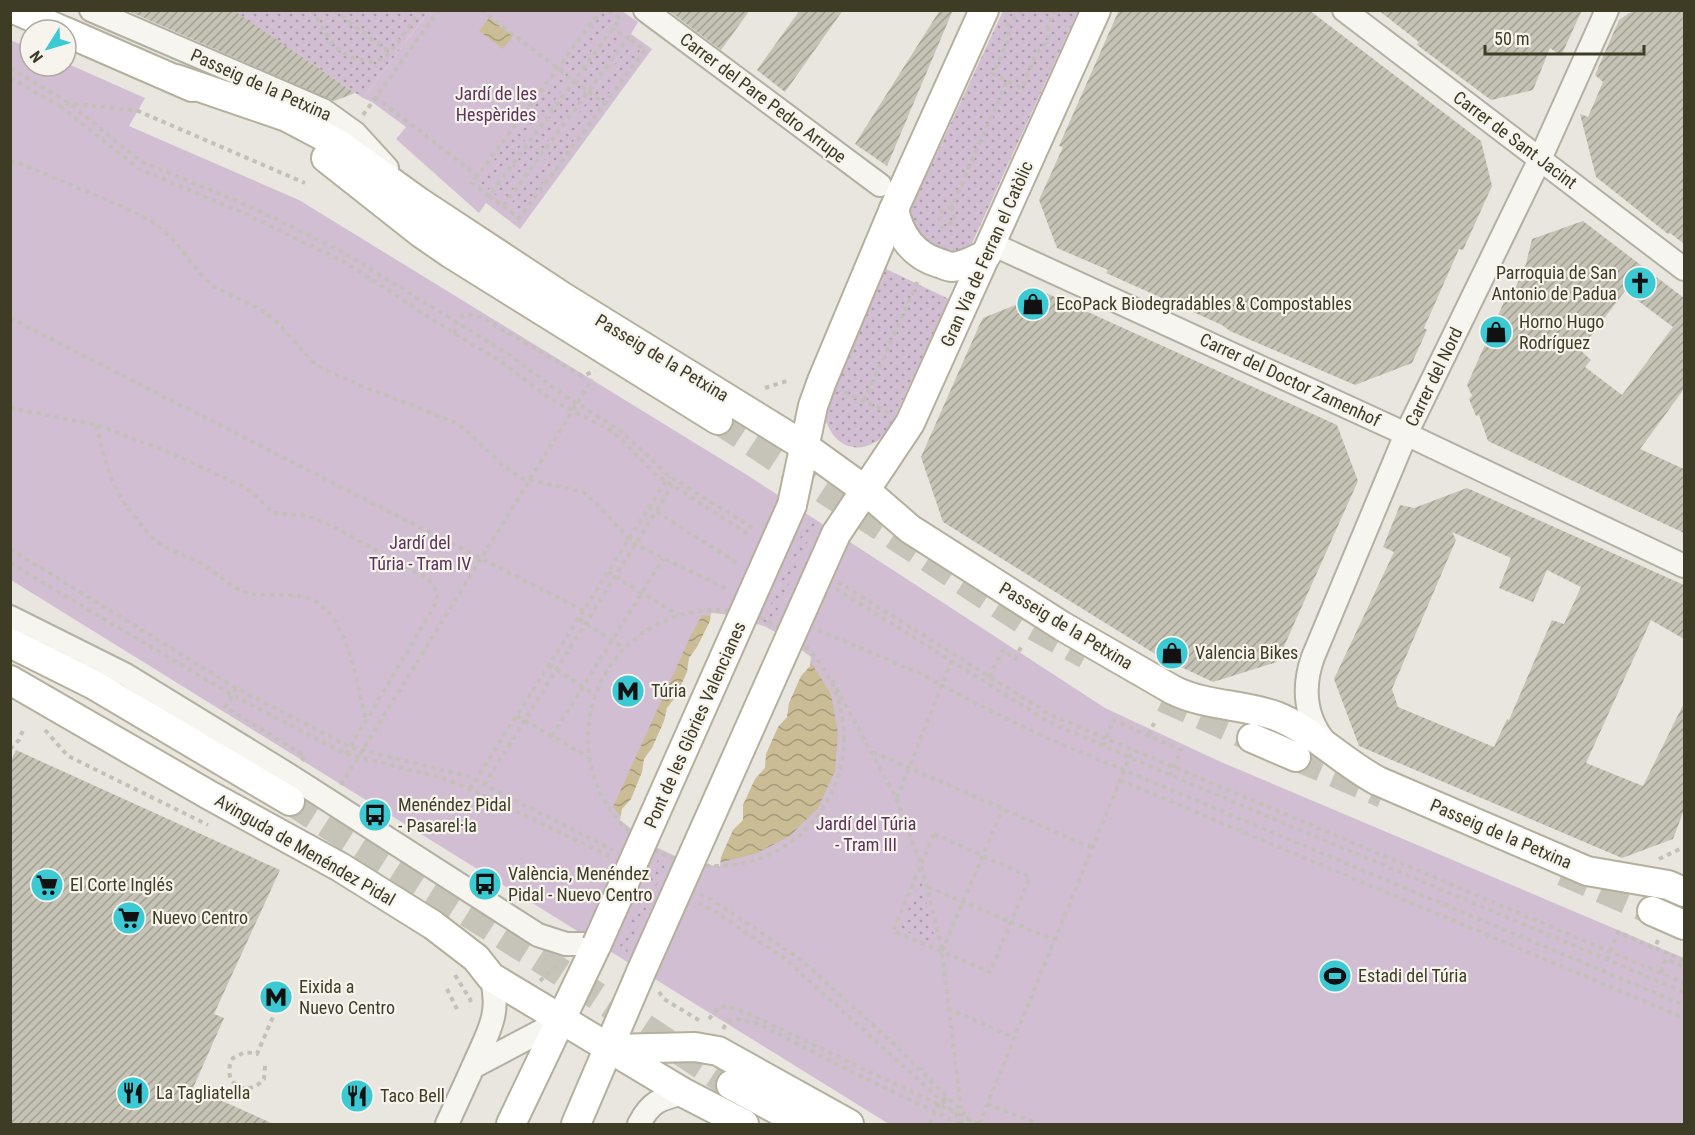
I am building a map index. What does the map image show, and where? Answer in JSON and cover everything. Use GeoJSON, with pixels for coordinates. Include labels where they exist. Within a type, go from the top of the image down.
{"type":"FeatureCollection","features":[{"type":"Feature","properties":{"kind":"main road"},"geometry":{"type":"LineString","coordinates":[[16,10],[34,18]]}},
{"type":"Feature","properties":{"kind":"main road"},"geometry":{"type":"LineString","coordinates":[[804,446],[813,406],[887,197],[984,10]]}},
{"type":"Feature","properties":{"kind":"main road","name":"Gran Via de Ferran el Catòlic"},"geometry":{"type":"LineString","coordinates":[[641,972],[836,534],[910,423],[1096,10]]}},
{"type":"Feature","properties":{"kind":"main road","name":"Passeig de la Petxina"},"geometry":{"type":"LineString","coordinates":[[78,37],[176,79],[257,118],[319,154],[450,253],[718,420]]}},
{"type":"Feature","properties":{"kind":"main road","name":"Passeig de la Petxina"},"geometry":{"type":"LineString","coordinates":[[176,79],[287,117],[340,145],[419,202],[563,297],[804,446],[865,490],[910,529],[1062,626],[1173,690],[1187,697],[1258,710],[1278,717],[1314,736],[1362,773],[1378,781],[1587,871],[1673,880]]}},
{"type":"Feature","properties":{"kind":"main road"},"geometry":{"type":"LineString","coordinates":[[887,197],[906,242],[927,260],[951,267],[968,263],[989,249]]}},
{"type":"Feature","properties":{"kind":"main road","name":"Pont de les Glòries Valencianes"},"geometry":{"type":"LineString","coordinates":[[511,1125],[597,944],[792,505],[804,446]]}},
{"type":"Feature","properties":{"kind":"main road","name":"Avinguda de Menéndez Pidal"},"geometry":{"type":"LineString","coordinates":[[10,643],[94,685],[290,801]]}},
{"type":"Feature","properties":{"kind":"main road","name":"Avinguda de Menéndez Pidal"},"geometry":{"type":"LineString","coordinates":[[10,680],[209,795],[340,867],[451,938],[476,958],[491,977],[684,1094],[744,1125]]}},
{"type":"Feature","properties":{"kind":"main road"},"geometry":{"type":"LineString","coordinates":[[1252,738],[1296,757]]}},
{"type":"Feature","properties":{"kind":"main road"},"geometry":{"type":"LineString","coordinates":[[576,1125],[598,1042],[641,972]]}},
{"type":"Feature","properties":{"kind":"main road"},"geometry":{"type":"LineString","coordinates":[[598,1042],[695,1047],[718,1051],[849,1125]]}},
{"type":"Feature","properties":{"kind":"main road"},"geometry":{"type":"LineString","coordinates":[[731,1085],[804,1125]]}},
{"type":"Feature","properties":{"kind":"street","name":"Passeig de la Petxina"},"geometry":{"type":"LineString","coordinates":[[91,10],[323,110],[355,133],[394,174],[498,253]]}},
{"type":"Feature","properties":{"kind":"street","name":"Carrer del Pare Pedro Arrupe"},"geometry":{"type":"LineString","coordinates":[[645,10],[887,197]]}},
{"type":"Feature","properties":{"kind":"street","name":"Carrer de Sant Jacint"},"geometry":{"type":"LineString","coordinates":[[1344,10],[1684,270]]}},
{"type":"Feature","properties":{"kind":"street","name":"Carrer del Nord"},"geometry":{"type":"LineString","coordinates":[[1331,749],[1316,732],[1310,714],[1306,690],[1308,673],[1406,434],[1540,159],[1607,10]]}},
{"type":"Feature","properties":{"kind":"street","name":"Carrer del Doctor Zamenhof"},"geometry":{"type":"LineString","coordinates":[[989,249],[1406,434],[1684,566]]}},
{"type":"Feature","properties":{"kind":"street"},"geometry":{"type":"LineString","coordinates":[[10,617],[126,675],[292,777],[538,935],[566,944],[597,944]]}},
{"type":"Feature","properties":{"kind":"street"},"geometry":{"type":"LineString","coordinates":[[10,624],[91,656]]}},
{"type":"Feature","properties":{"kind":"street"},"geometry":{"type":"LineString","coordinates":[[447,1125],[494,1020],[496,993],[491,977]]}},
{"type":"Feature","properties":{"kind":"street"},"geometry":{"type":"LineString","coordinates":[[473,1067],[562,1020]]}},
{"type":"Feature","properties":{"kind":"street"},"geometry":{"type":"LineString","coordinates":[[639,1125],[651,1105],[663,1099],[684,1094]]}},
{"type":"Feature","properties":{"kind":"path"},"geometry":{"type":"LineString","coordinates":[[312,10],[330,41],[350,57],[370,62],[381,59],[390,52],[421,10]]}},
{"type":"Feature","properties":{"kind":"path"},"geometry":{"type":"LineString","coordinates":[[334,10],[390,52]]}},
{"type":"Feature","properties":{"kind":"path"},"geometry":{"type":"LineString","coordinates":[[359,120],[439,10]]}},
{"type":"Feature","properties":{"kind":"path"},"geometry":{"type":"LineString","coordinates":[[481,10],[605,104]]}},
{"type":"Feature","properties":{"kind":"path"},"geometry":{"type":"LineString","coordinates":[[601,10],[472,183],[519,218],[645,50],[613,28]]}},
{"type":"Feature","properties":{"kind":"path"},"geometry":{"type":"LineString","coordinates":[[489,196],[620,19],[609,10]]}},
{"type":"Feature","properties":{"kind":"path"},"geometry":{"type":"LineString","coordinates":[[1022,10],[1008,24],[1009,37],[993,74],[1022,87],[1037,51],[1049,40],[1048,26],[1055,10]]}},
{"type":"Feature","properties":{"kind":"path"},"geometry":{"type":"LineString","coordinates":[[503,206],[628,38]]}},
{"type":"Feature","properties":{"kind":"path"},"geometry":{"type":"LineString","coordinates":[[10,78],[60,106],[139,169],[246,214],[346,263],[499,360],[552,400],[614,432],[652,471],[752,536]]}},
{"type":"Feature","properties":{"kind":"path"},"geometry":{"type":"LineString","coordinates":[[952,206],[939,213],[942,227],[955,221],[952,206],[1007,81]]}},
{"type":"Feature","properties":{"kind":"path"},"geometry":{"type":"LineString","coordinates":[[375,97],[478,176]]}},
{"type":"Feature","properties":{"kind":"path"},"geometry":{"type":"LineString","coordinates":[[60,106],[69,103],[138,111],[305,183]]}},
{"type":"Feature","properties":{"kind":"path"},"geometry":{"type":"LineString","coordinates":[[864,401],[923,270]]}},
{"type":"Feature","properties":{"kind":"path"},"geometry":{"type":"LineString","coordinates":[[455,334],[456,323],[464,314],[481,316],[582,376],[598,370]]}},
{"type":"Feature","properties":{"kind":"path"},"geometry":{"type":"LineString","coordinates":[[10,318],[584,610]]}},
{"type":"Feature","properties":{"kind":"path"},"geometry":{"type":"LineString","coordinates":[[341,786],[592,379]]}},
{"type":"Feature","properties":{"kind":"path"},"geometry":{"type":"LineString","coordinates":[[765,388],[790,380]]}},
{"type":"Feature","properties":{"kind":"path"},"geometry":{"type":"LineString","coordinates":[[843,392],[895,416]]}},
{"type":"Feature","properties":{"kind":"path"},"geometry":{"type":"LineString","coordinates":[[10,408],[97,425],[171,453],[254,493],[273,513],[308,516],[332,526],[428,579],[438,592],[435,605],[346,754]]}},
{"type":"Feature","properties":{"kind":"path"},"geometry":{"type":"LineString","coordinates":[[97,425],[102,454],[110,479],[124,502],[156,541],[203,565],[231,585],[246,592],[306,597],[316,601],[329,613],[339,628],[348,649],[366,722]]}},
{"type":"Feature","properties":{"kind":"path"},"geometry":{"type":"LineString","coordinates":[[470,789],[669,476]]}},
{"type":"Feature","properties":{"kind":"path"},"geometry":{"type":"LineString","coordinates":[[484,785],[672,486]]}},
{"type":"Feature","properties":{"kind":"path"},"geometry":{"type":"LineString","coordinates":[[10,549],[236,688],[350,747],[467,776],[622,855]]}},
{"type":"Feature","properties":{"kind":"path"},"geometry":{"type":"LineString","coordinates":[[552,736],[664,558]]}},
{"type":"Feature","properties":{"kind":"path"},"geometry":{"type":"LineString","coordinates":[[10,563],[232,695],[236,688]]}},
{"type":"Feature","properties":{"kind":"path"},"geometry":{"type":"LineString","coordinates":[[608,572],[679,615]]}},
{"type":"Feature","properties":{"kind":"path"},"geometry":{"type":"LineString","coordinates":[[832,586],[1049,722],[1129,758],[1684,992]]}},
{"type":"Feature","properties":{"kind":"path"},"geometry":{"type":"LineString","coordinates":[[823,666],[841,705],[845,747],[836,789],[813,825],[780,851],[740,866],[698,866],[657,853],[625,829],[601,796],[589,757],[588,726],[595,695],[607,669],[624,648],[641,633],[679,615],[715,609],[752,615],[792,634],[823,666],[843,697],[896,798],[921,864],[942,952],[962,1111]]}},
{"type":"Feature","properties":{"kind":"path"},"geometry":{"type":"LineString","coordinates":[[579,618],[624,648]]}},
{"type":"Feature","properties":{"kind":"path"},"geometry":{"type":"LineString","coordinates":[[989,676],[1003,651],[1015,659],[1022,645]]}},
{"type":"Feature","properties":{"kind":"path"},"geometry":{"type":"LineString","coordinates":[[896,798],[954,655]]}},
{"type":"Feature","properties":{"kind":"path"},"geometry":{"type":"LineString","coordinates":[[549,665],[595,695]]}},
{"type":"Feature","properties":{"kind":"path"},"geometry":{"type":"LineString","coordinates":[[517,716],[589,757]]}},
{"type":"Feature","properties":{"kind":"path"},"geometry":{"type":"LineString","coordinates":[[1103,746],[1113,720],[1149,735],[1181,750],[1170,775]]}},
{"type":"Feature","properties":{"kind":"path"},"geometry":{"type":"LineString","coordinates":[[1149,735],[1154,723]]}},
{"type":"Feature","properties":{"kind":"path"},"geometry":{"type":"LineString","coordinates":[[41,727],[68,756],[217,830]]}},
{"type":"Feature","properties":{"kind":"path"},"geometry":{"type":"LineString","coordinates":[[10,749],[19,740],[23,730]]}},
{"type":"Feature","properties":{"kind":"path"},"geometry":{"type":"LineString","coordinates":[[709,1019],[719,1007],[728,1006],[979,1125],[1133,749]]}},
{"type":"Feature","properties":{"kind":"path"},"geometry":{"type":"LineString","coordinates":[[872,752],[1092,848]]}},
{"type":"Feature","properties":{"kind":"path"},"geometry":{"type":"LineString","coordinates":[[1119,780],[1684,1018]]}},
{"type":"Feature","properties":{"kind":"path"},"geometry":{"type":"LineString","coordinates":[[942,952],[1002,810]]}},
{"type":"Feature","properties":{"kind":"path"},"geometry":{"type":"LineString","coordinates":[[934,834],[982,856],[1030,877],[990,972],[893,931],[934,834]]}},
{"type":"Feature","properties":{"kind":"path"},"geometry":{"type":"LineString","coordinates":[[1673,880],[1663,857],[1684,847]]}},
{"type":"Feature","properties":{"kind":"path"},"geometry":{"type":"LineString","coordinates":[[927,887],[1054,940]]}},
{"type":"Feature","properties":{"kind":"path"},"geometry":{"type":"LineString","coordinates":[[696,892],[717,903],[800,959],[948,1096],[972,1122]]}},
{"type":"Feature","properties":{"kind":"path"},"geometry":{"type":"LineString","coordinates":[[1665,924],[1654,948],[1684,961]]}},
{"type":"Feature","properties":{"kind":"path"},"geometry":{"type":"LineString","coordinates":[[1607,960],[1618,932],[1652,946],[1655,940]]}},
{"type":"Feature","properties":{"kind":"path"},"geometry":{"type":"LineString","coordinates":[[1661,972],[1666,959],[1684,967]]}},
{"type":"Feature","properties":{"kind":"path"},"geometry":{"type":"LineString","coordinates":[[449,968],[466,991],[473,1010]]}},
{"type":"Feature","properties":{"kind":"path"},"geometry":{"type":"LineString","coordinates":[[641,972],[656,986],[664,999],[711,1028]]}},
{"type":"Feature","properties":{"kind":"path"},"geometry":{"type":"LineString","coordinates":[[447,989],[458,1011]]}},
{"type":"Feature","properties":{"kind":"path"},"geometry":{"type":"LineString","coordinates":[[948,1008],[1014,1038]]}},
{"type":"Feature","properties":{"kind":"path"},"geometry":{"type":"LineString","coordinates":[[265,1066],[264,1079],[254,1087],[247,1089],[238,1087],[230,1078],[228,1070],[233,1059],[245,1052],[256,1054],[273,1017]]}},
{"type":"Feature","properties":{"kind":"path"},"geometry":{"type":"LineString","coordinates":[[728,1021],[736,1019],[759,1024],[960,1125]]}},
{"type":"Feature","properties":{"kind":"path"},"geometry":{"type":"LineString","coordinates":[[930,1125],[937,1106],[948,1096]]}},
{"type":"Feature","properties":{"kind":"path"},"geometry":{"type":"LineString","coordinates":[[987,1104],[1038,1125]]}},
{"type":"Feature","properties":{"kind":"green space"},"geometry":{"type":"Polygon","coordinates":[[[233,11],[429,11],[363,98],[233,11]]]}},
{"type":"Feature","properties":{"kind":"green space","name":"Jardí de les Hespèrides"},"geometry":{"type":"Polygon","coordinates":[[[429,11],[622,11],[638,22],[631,34],[652,49],[520,229],[486,203],[479,213],[396,139],[406,127],[363,98],[429,11]]]}},
{"type":"Feature","properties":{"kind":"green space"},"geometry":{"type":"Polygon","coordinates":[[[604,11],[615,19],[488,190],[478,182],[604,11]]]}},
{"type":"Feature","properties":{"kind":"green space"},"geometry":{"type":"Polygon","coordinates":[[[1003,11],[1078,11],[969,250],[958,256],[925,247],[908,215],[1003,11]]]}},
{"type":"Feature","properties":{"kind":"green space"},"geometry":{"type":"Polygon","coordinates":[[[613,32],[624,39],[504,201],[493,193],[613,32]]]}},
{"type":"Feature","properties":{"kind":"green space"},"geometry":{"type":"Polygon","coordinates":[[[10,40],[18,43],[18,78],[78,78],[78,68],[145,98],[129,126],[299,200],[747,475],[1105,708],[1221,762],[1684,958],[1684,1124],[889,1124],[11,580],[10,40]]]}},
{"type":"Feature","properties":{"kind":"green space"},"geometry":{"type":"Polygon","coordinates":[[[630,44],[640,51],[520,213],[510,205],[630,44]]]}},
{"type":"Feature","properties":{"kind":"green space"},"geometry":{"type":"Polygon","coordinates":[[[884,268],[949,299],[888,432],[868,446],[849,446],[834,435],[824,414],[884,268]]]}},
{"type":"Feature","properties":{"kind":"green space"},"geometry":{"type":"Polygon","coordinates":[[[809,518],[816,522],[627,952],[619,948],[809,518]]]}},
{"type":"Feature","properties":{"kind":"green space"},"geometry":{"type":"Polygon","coordinates":[[[921,880],[936,944],[900,929],[921,880]]]}},
{"type":"Feature","properties":{"kind":"water"},"geometry":{"type":"Polygon","coordinates":[[[489,18],[513,36],[503,49],[479,31],[489,18]]]}},
{"type":"Feature","properties":{"kind":"water"},"geometry":{"type":"Polygon","coordinates":[[[702,615],[723,617],[809,659],[831,694],[838,733],[835,771],[818,808],[790,836],[755,854],[718,863],[623,819],[613,807],[702,615]]]}},
{"type":"Feature","properties":{"kind":"pier"},"geometry":{"type":"Polygon","coordinates":[[[711,613],[723,614],[764,626],[781,635],[811,657],[810,666],[801,676],[789,703],[787,717],[778,727],[766,754],[765,768],[755,779],[743,805],[743,820],[733,830],[721,857],[720,866],[696,863],[675,856],[654,846],[620,820],[622,809],[631,799],[642,772],[644,759],[652,748],[667,708],[676,696],[687,672],[689,658],[710,621],[711,613]]]}},
{"type":"Feature","properties":{"kind":"building"},"geometry":{"type":"Polygon","coordinates":[[[126,10],[233,10],[355,93],[334,101],[126,10]]]}},
{"type":"Feature","properties":{"kind":"building"},"geometry":{"type":"Polygon","coordinates":[[[668,10],[750,10],[721,50],[668,10]]]}},
{"type":"Feature","properties":{"kind":"building"},"geometry":{"type":"Polygon","coordinates":[[[800,10],[843,10],[785,92],[757,70],[800,10]]]}},
{"type":"Feature","properties":{"kind":"building"},"geometry":{"type":"Polygon","coordinates":[[[940,10],[953,10],[887,166],[855,144],[940,10]]]}},
{"type":"Feature","properties":{"kind":"building"},"geometry":{"type":"Polygon","coordinates":[[[1119,10],[1309,10],[1481,141],[1492,186],[1463,250],[1459,249],[1424,328],[1427,330],[1412,363],[1355,385],[1230,331],[1222,325],[1106,273],[1108,270],[1057,248],[1039,200],[1063,147],[1059,146],[1119,10]]]}},
{"type":"Feature","properties":{"kind":"building"},"geometry":{"type":"Polygon","coordinates":[[[1378,10],[1582,10],[1561,56],[1550,48],[1533,90],[1491,100],[1417,45],[1419,42],[1378,10]]]}},
{"type":"Feature","properties":{"kind":"building"},"geometry":{"type":"Polygon","coordinates":[[[1640,10],[1684,10],[1684,244],[1596,177],[1580,114],[1588,117],[1603,82],[1595,75],[1619,20],[1629,13],[1640,10]]]}},
{"type":"Feature","properties":{"kind":"building"},"geometry":{"type":"Polygon","coordinates":[[[1583,221],[1684,298],[1684,389],[1640,449],[1684,469],[1684,533],[1488,441],[1479,415],[1476,416],[1469,399],[1472,396],[1467,385],[1504,302],[1511,298],[1526,264],[1532,239],[1583,221]],[[1625,291],[1580,350],[1591,360],[1585,367],[1622,395],[1673,327],[1625,291]]]}},
{"type":"Feature","properties":{"kind":"building"},"geometry":{"type":"Polygon","coordinates":[[[1046,293],[1337,425],[1358,481],[1277,662],[1213,682],[1160,657],[943,522],[921,457],[978,328],[983,318],[1046,293]]]}},
{"type":"Feature","properties":{"kind":"building"},"geometry":{"type":"Polygon","coordinates":[[[1467,488],[1684,585],[1684,639],[1651,620],[1586,763],[1643,786],[1684,703],[1684,810],[1673,839],[1622,858],[1359,746],[1334,679],[1394,552],[1383,547],[1400,505],[1414,508],[1467,488]],[[1452,532],[1456,540],[1392,689],[1398,707],[1494,747],[1507,719],[1509,720],[1552,620],[1564,624],[1581,587],[1547,570],[1533,602],[1499,588],[1511,558],[1452,532]]]}},
{"type":"Feature","properties":{"kind":"building","name":"Nuevo Centro"},"geometry":{"type":"Polygon","coordinates":[[[16,750],[280,870],[214,1014],[224,1018],[193,1088],[276,1125],[10,1125],[10,763],[16,750]]]}},
{"type":"Feature","properties":{"kind":"tunnel"},"geometry":{"type":"LineString","coordinates":[[718,420],[1024,621],[1086,655]]}},
{"type":"Feature","properties":{"kind":"tunnel"},"geometry":{"type":"LineString","coordinates":[[1163,698],[1252,738]]}},
{"type":"Feature","properties":{"kind":"tunnel"},"geometry":{"type":"LineString","coordinates":[[1296,757],[1383,794]]}},
{"type":"Feature","properties":{"kind":"tunnel"},"geometry":{"type":"LineString","coordinates":[[290,801],[553,967],[731,1085]]}},
{"type":"Feature","properties":{"kind":"tunnel"},"geometry":{"type":"LineString","coordinates":[[1563,872],[1652,911]]}},
{"type":"Feature","properties":{"kind":"place","name":"Parroquia de San Antonio de Padua"},"geometry":{"type":"Point","coordinates":[1640,283]}},
{"type":"Feature","properties":{"kind":"place","name":"EcoPack Biodegradables & Compostables"},"geometry":{"type":"Point","coordinates":[1033,304]}},
{"type":"Feature","properties":{"kind":"place","name":"Horno Hugo Rodríguez"},"geometry":{"type":"Point","coordinates":[1496,332]}},
{"type":"Feature","properties":{"kind":"place","name":"Valencia Bikes"},"geometry":{"type":"Point","coordinates":[1172,653]}},
{"type":"Feature","properties":{"kind":"place","name":"Túria"},"geometry":{"type":"Point","coordinates":[628,691]}},
{"type":"Feature","properties":{"kind":"place","name":"Menéndez Pidal - Pasarel·la"},"geometry":{"type":"Point","coordinates":[375,815]}},
{"type":"Feature","properties":{"kind":"place","name":"València, Menéndez Pidal - Nuevo Centro"},"geometry":{"type":"Point","coordinates":[485,884]}},
{"type":"Feature","properties":{"kind":"place","name":"El Corte Inglés"},"geometry":{"type":"Point","coordinates":[47,885]}},
{"type":"Feature","properties":{"kind":"place","name":"Nuevo Centro"},"geometry":{"type":"Point","coordinates":[129,918]}},
{"type":"Feature","properties":{"kind":"place","name":"Estadi del Túria"},"geometry":{"type":"Point","coordinates":[1335,976]}},
{"type":"Feature","properties":{"kind":"place","name":"Eixida a Nuevo Centro"},"geometry":{"type":"Point","coordinates":[276,997]}},
{"type":"Feature","properties":{"kind":"place","name":"La Tagliatella"},"geometry":{"type":"Point","coordinates":[133,1093]}},
{"type":"Feature","properties":{"kind":"place","name":"Taco Bell"},"geometry":{"type":"Point","coordinates":[357,1096]}},
{"type":"Feature","properties":{"kind":"park label","name":"Jardí del Túria - Tram IV"},"geometry":{"type":"Point","coordinates":[420,553]}},
{"type":"Feature","properties":{"kind":"park label","name":"Jardí del Túria - Tram III"},"geometry":{"type":"Point","coordinates":[866,834]}}]}
